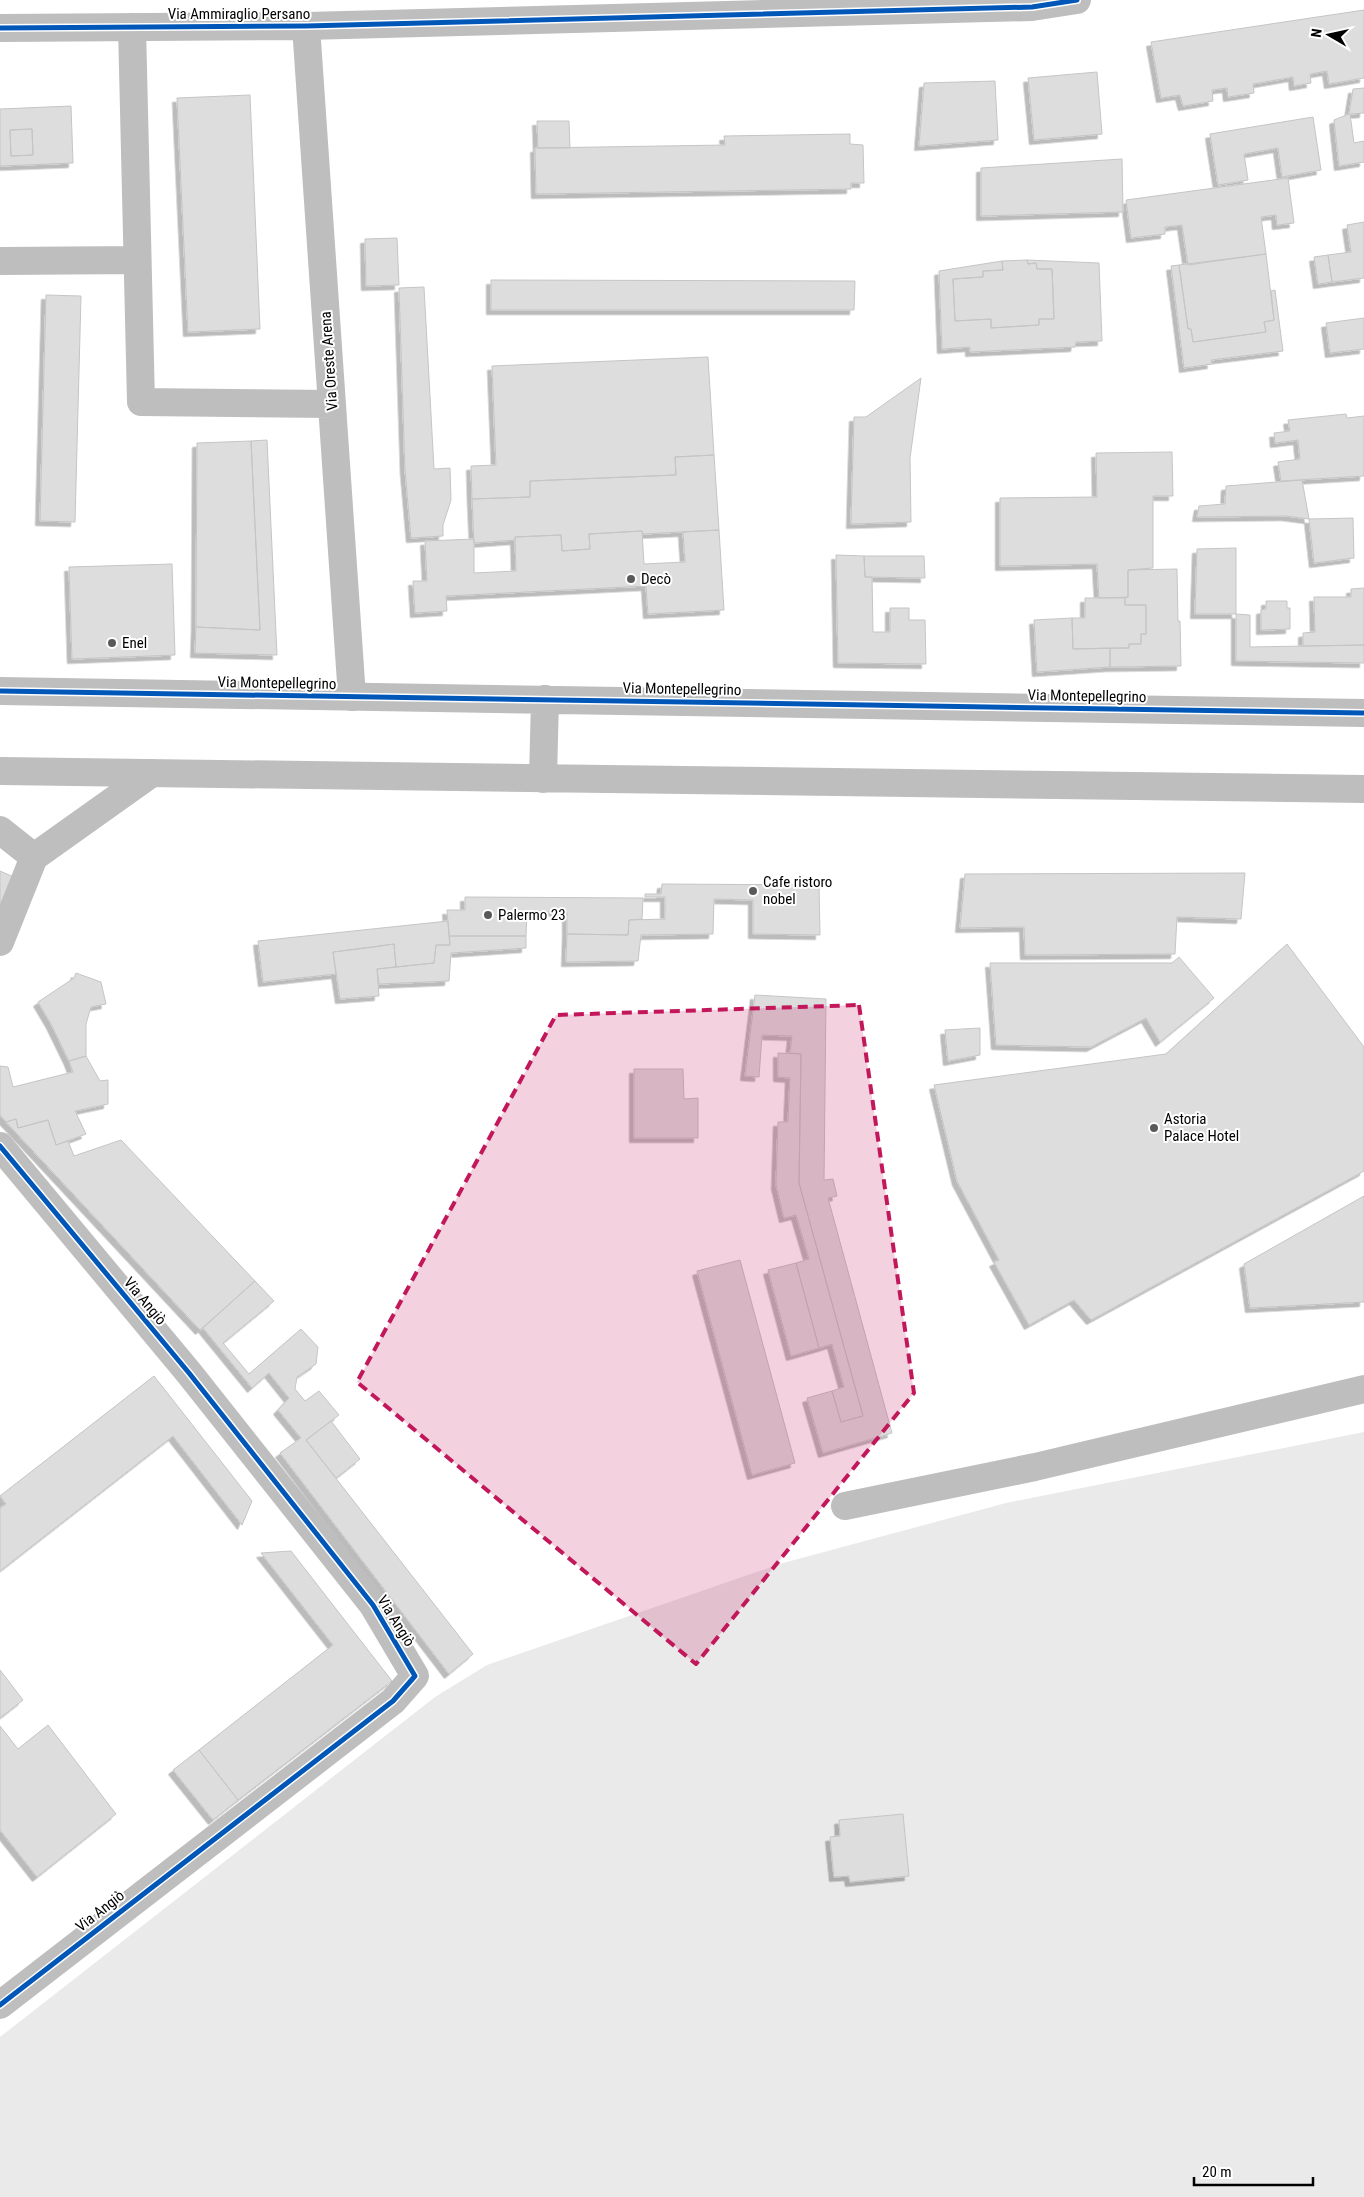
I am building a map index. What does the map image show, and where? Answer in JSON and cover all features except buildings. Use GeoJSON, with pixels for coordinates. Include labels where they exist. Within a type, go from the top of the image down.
{"type":"FeatureCollection","features":[{"type":"Feature","properties":{"kind":"street","name":"Via Ammiraglio Persano"},"geometry":{"type":"LineString","coordinates":[[0,28],[306,26],[1032,7],[1077,0]]}},
{"type":"Feature","properties":{"kind":"street","name":"Via Oreste Arena"},"geometry":{"type":"LineString","coordinates":[[306,26],[352,696]]}},
{"type":"Feature","properties":{"kind":"street"},"geometry":{"type":"LineString","coordinates":[[132,27],[141,402],[332,404]]}},
{"type":"Feature","properties":{"kind":"street"},"geometry":{"type":"LineString","coordinates":[[0,262],[137,260]]}},
{"type":"Feature","properties":{"kind":"street","name":"Via Montepellegrino"},"geometry":{"type":"LineString","coordinates":[[0,692],[545,699],[1364,714]]}},
{"type":"Feature","properties":{"kind":"street"},"geometry":{"type":"LineString","coordinates":[[543,779],[545,699]]}},
{"type":"Feature","properties":{"kind":"street"},"geometry":{"type":"LineString","coordinates":[[0,772],[1364,789]]}},
{"type":"Feature","properties":{"kind":"street"},"geometry":{"type":"LineString","coordinates":[[0,942],[34,857],[152,773]]}},
{"type":"Feature","properties":{"kind":"street"},"geometry":{"type":"LineString","coordinates":[[0,830],[34,857]]}},
{"type":"Feature","properties":{"kind":"street","name":"Via Angiò"},"geometry":{"type":"LineString","coordinates":[[0,1146],[189,1373],[366,1598],[415,1676],[393,1701],[0,2005]]}},
{"type":"Feature","properties":{"kind":"street"},"geometry":{"type":"LineString","coordinates":[[845,1506],[1035,1467],[1364,1389]]}},
{"type":"Feature","properties":{"kind":"highlighted area"},"geometry":{"type":"Polygon","coordinates":[[[859,1005],[914,1393],[696,1664],[357,1382],[556,1015],[859,1005]]]}},
{"type":"Feature","properties":{"kind":"shaded area"},"geometry":{"type":"Polygon","coordinates":[[[1364,1432],[1364,2197],[0,2197],[0,2037],[435,1697],[487,1665],[783,1563],[1006,1503],[1364,1432]]]}},
{"type":"Feature","properties":{"kind":"cycle path"},"geometry":{"type":"LineString","coordinates":[[0,28],[306,26],[1032,7],[1077,0]]}},
{"type":"Feature","properties":{"kind":"cycle path"},"geometry":{"type":"LineString","coordinates":[[0,691],[1364,713]]}},
{"type":"Feature","properties":{"kind":"cycle path"},"geometry":{"type":"LineString","coordinates":[[0,1146],[189,1373],[373,1605],[415,1676],[393,1701],[0,2005]]}},
{"type":"Feature","properties":{"kind":"place","name":"Decò"},"geometry":{"type":"Point","coordinates":[631,579]}},
{"type":"Feature","properties":{"kind":"place","name":"Enel"},"geometry":{"type":"Point","coordinates":[112,643]}},
{"type":"Feature","properties":{"kind":"place","name":"Cafe ristoro nobel"},"geometry":{"type":"Point","coordinates":[753,891]}},
{"type":"Feature","properties":{"kind":"place","name":"Palermo 23"},"geometry":{"type":"Point","coordinates":[488,915]}},
{"type":"Feature","properties":{"kind":"place","name":"Astoria Palace Hotel"},"geometry":{"type":"Point","coordinates":[1154,1128]}}]}
